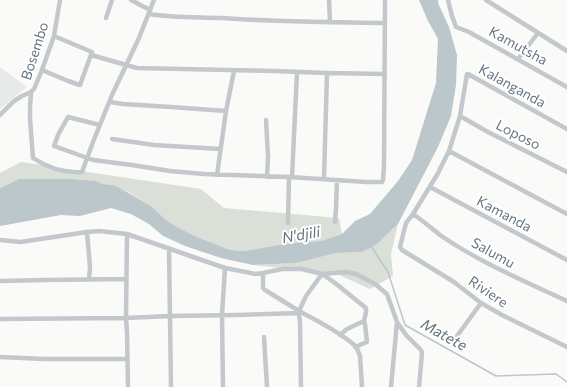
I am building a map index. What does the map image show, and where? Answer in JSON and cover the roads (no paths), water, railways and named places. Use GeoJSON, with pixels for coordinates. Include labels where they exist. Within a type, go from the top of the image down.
{"type":"FeatureCollection","features":[{"type":"Feature","properties":{"kind":"street","name":"Bosembo"},"geometry":{"type":"LineString","coordinates":[[0,114],[14,101],[31,92],[37,83],[54,36],[60,0]]}},
{"type":"Feature","properties":{"kind":"street"},"geometry":{"type":"LineString","coordinates":[[106,18],[112,0]]}},
{"type":"Feature","properties":{"kind":"street"},"geometry":{"type":"LineString","coordinates":[[130,0],[149,12],[165,17],[385,23]]}},
{"type":"Feature","properties":{"kind":"street"},"geometry":{"type":"LineString","coordinates":[[31,92],[30,119],[33,158],[57,169],[83,172],[100,125],[139,38],[154,0]]}},
{"type":"Feature","properties":{"kind":"street"},"geometry":{"type":"LineString","coordinates":[[329,0],[330,22]]}},
{"type":"Feature","properties":{"kind":"street"},"geometry":{"type":"LineString","coordinates":[[100,125],[68,117],[54,146],[102,162],[170,171],[217,175],[379,182],[383,180],[384,165],[385,0]]}},
{"type":"Feature","properties":{"kind":"street","name":"Kamutsha"},"geometry":{"type":"LineString","coordinates":[[448,0],[456,27],[469,32],[567,86]]}},
{"type":"Feature","properties":{"kind":"street"},"geometry":{"type":"LineString","coordinates":[[486,0],[567,50]]}},
{"type":"Feature","properties":{"kind":"street"},"geometry":{"type":"LineString","coordinates":[[518,59],[538,33]]}},
{"type":"Feature","properties":{"kind":"street"},"geometry":{"type":"LineString","coordinates":[[42,70],[80,85],[91,55],[92,52],[54,36]]}},
{"type":"Feature","properties":{"kind":"street"},"geometry":{"type":"LineString","coordinates":[[91,55],[137,68],[385,74]]}},
{"type":"Feature","properties":{"kind":"street"},"geometry":{"type":"LineString","coordinates":[[217,175],[220,148],[234,71]]}},
{"type":"Feature","properties":{"kind":"street"},"geometry":{"type":"LineString","coordinates":[[288,223],[297,72]]}},
{"type":"Feature","properties":{"kind":"street"},"geometry":{"type":"LineString","coordinates":[[324,179],[327,73]]}},
{"type":"Feature","properties":{"kind":"street","name":"Kalanganda"},"geometry":{"type":"LineString","coordinates":[[460,116],[466,74],[468,74],[567,129]]}},
{"type":"Feature","properties":{"kind":"street"},"geometry":{"type":"LineString","coordinates":[[110,102],[226,112]]}},
{"type":"Feature","properties":{"kind":"street"},"geometry":{"type":"LineString","coordinates":[[413,214],[438,175],[449,151],[460,116]]}},
{"type":"Feature","properties":{"kind":"street","name":"Loposo"},"geometry":{"type":"LineString","coordinates":[[460,116],[567,172]]}},
{"type":"Feature","properties":{"kind":"street"},"geometry":{"type":"LineString","coordinates":[[266,120],[268,142],[267,176]]}},
{"type":"Feature","properties":{"kind":"street"},"geometry":{"type":"LineString","coordinates":[[112,139],[154,144],[220,148]]}},
{"type":"Feature","properties":{"kind":"street"},"geometry":{"type":"LineString","coordinates":[[449,151],[567,214]]}},
{"type":"Feature","properties":{"kind":"street"},"geometry":{"type":"LineString","coordinates":[[335,222],[337,180]]}},
{"type":"Feature","properties":{"kind":"street","name":"Kamanda"},"geometry":{"type":"LineString","coordinates":[[430,187],[567,260]]}},
{"type":"Feature","properties":{"kind":"street","name":"Riviere"},"geometry":{"type":"LineString","coordinates":[[413,214],[406,223],[400,248],[454,282],[481,303],[567,347]]}},
{"type":"Feature","properties":{"kind":"street","name":"Salumu"},"geometry":{"type":"LineString","coordinates":[[413,214],[439,234],[466,251],[502,271],[567,301]]}},
{"type":"Feature","properties":{"kind":"street"},"geometry":{"type":"LineString","coordinates":[[0,240],[27,242],[99,231],[127,234],[225,268],[246,272],[263,273],[275,270],[296,269],[322,274],[352,273],[382,289],[389,297],[397,322],[406,335],[422,350],[419,387]]}},
{"type":"Feature","properties":{"kind":"street"},"geometry":{"type":"LineString","coordinates":[[87,232],[90,267],[89,279]]}},
{"type":"Feature","properties":{"kind":"street"},"geometry":{"type":"LineString","coordinates":[[127,234],[126,318],[128,387]]}},
{"type":"Feature","properties":{"kind":"street"},"geometry":{"type":"LineString","coordinates":[[169,248],[171,387]]}},
{"type":"Feature","properties":{"kind":"street"},"geometry":{"type":"LineString","coordinates":[[222,387],[222,315],[225,268]]}},
{"type":"Feature","properties":{"kind":"street"},"geometry":{"type":"LineString","coordinates":[[263,273],[263,288],[265,290],[299,312],[340,335],[355,347],[360,356],[362,387]]}},
{"type":"Feature","properties":{"kind":"street"},"geometry":{"type":"LineString","coordinates":[[301,387],[299,312],[306,296],[322,274]]}},
{"type":"Feature","properties":{"kind":"street"},"geometry":{"type":"LineString","coordinates":[[322,274],[335,282],[366,308],[364,321],[367,342],[355,347]]}},
{"type":"Feature","properties":{"kind":"street"},"geometry":{"type":"LineString","coordinates":[[0,281],[126,279]]}},
{"type":"Feature","properties":{"kind":"street"},"geometry":{"type":"LineString","coordinates":[[457,336],[481,303]]}},
{"type":"Feature","properties":{"kind":"street"},"geometry":{"type":"LineString","coordinates":[[0,319],[126,318],[299,312]]}},
{"type":"Feature","properties":{"kind":"street"},"geometry":{"type":"LineString","coordinates":[[340,335],[364,321]]}},
{"type":"Feature","properties":{"kind":"street"},"geometry":{"type":"LineString","coordinates":[[391,387],[397,322]]}},
{"type":"Feature","properties":{"kind":"street"},"geometry":{"type":"LineString","coordinates":[[264,336],[267,387]]}},
{"type":"Feature","properties":{"kind":"street"},"geometry":{"type":"LineString","coordinates":[[0,357],[45,359],[127,359]]}},
{"type":"Feature","properties":{"kind":"waterway","name":"Matete"},"geometry":{"type":"LineString","coordinates":[[371,246],[388,272],[405,325],[496,376],[556,374],[567,382]]}},
{"type":"Feature","properties":{"kind":"water label","name":"N'djili"},"geometry":{"type":"Point","coordinates":[301,235]}}]}
